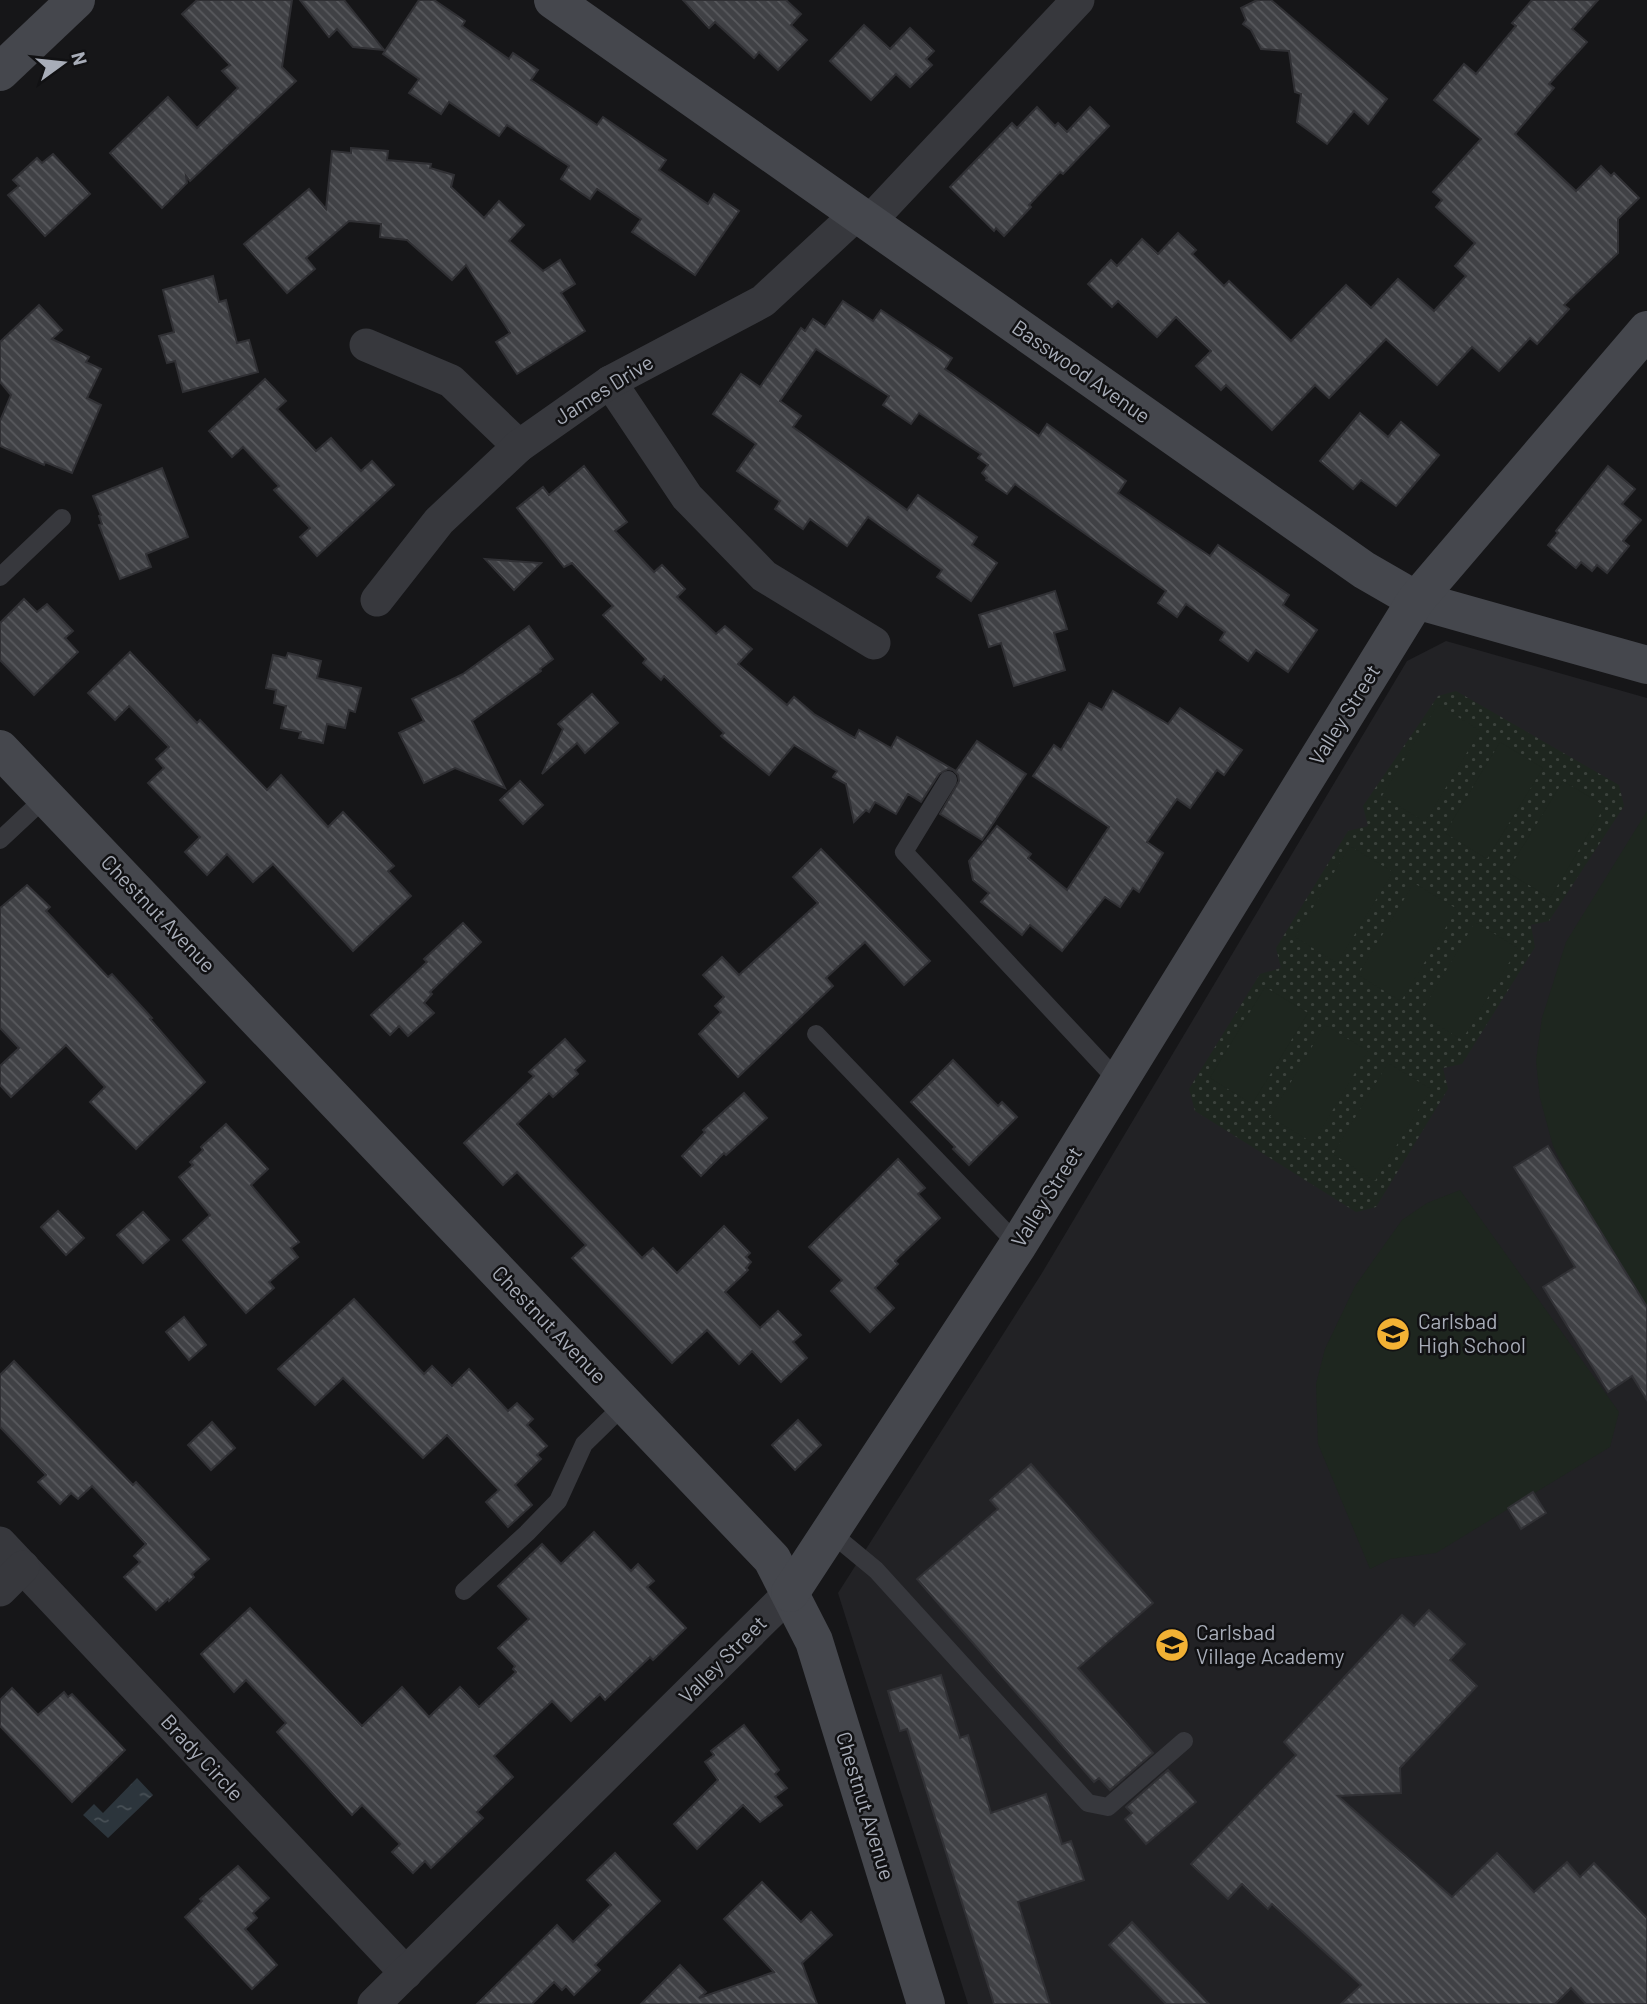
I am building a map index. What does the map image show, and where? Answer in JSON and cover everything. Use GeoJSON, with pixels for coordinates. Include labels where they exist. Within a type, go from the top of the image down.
{"type":"FeatureCollection","features":[{"type":"Feature","properties":{"kind":"street"},"geometry":{"type":"LineString","coordinates":[[0,72],[76,0]]}},
{"type":"Feature","properties":{"kind":"street","name":"Basswood Avenue"},"geometry":{"type":"LineString","coordinates":[[553,0],[1364,570],[1416,600],[1647,665]]}},
{"type":"Feature","properties":{"kind":"street","name":"James Drive"},"geometry":{"type":"LineString","coordinates":[[377,600],[439,521],[519,446],[610,382],[763,301],[863,218],[1078,0]]}},
{"type":"Feature","properties":{"kind":"street","name":"Valley Street"},"geometry":{"type":"LineString","coordinates":[[374,2004],[790,1593],[1018,1245],[1416,600],[1647,330]]}},
{"type":"Feature","properties":{"kind":"street"},"geometry":{"type":"LineString","coordinates":[[366,345],[451,381],[519,446]]}},
{"type":"Feature","properties":{"kind":"street"},"geometry":{"type":"LineString","coordinates":[[610,382],[687,497],[764,576],[874,643]]}},
{"type":"Feature","properties":{"kind":"street","name":"Chestnut Avenue"},"geometry":{"type":"LineString","coordinates":[[0,749],[772,1559],[814,1641],[926,2004]]}},
{"type":"Feature","properties":{"kind":"street","name":"Brady Circle"},"geometry":{"type":"LineString","coordinates":[[0,1543],[406,1973]]}},
{"type":"Feature","properties":{"kind":"street"},"geometry":{"type":"LineString","coordinates":[[0,1590],[23,1567]]}},
{"type":"Feature","properties":{"kind":"lane"},"geometry":{"type":"LineString","coordinates":[[0,577],[62,518]]}},
{"type":"Feature","properties":{"kind":"lane"},"geometry":{"type":"LineString","coordinates":[[948,780],[904,852],[1119,1082]]}},
{"type":"Feature","properties":{"kind":"lane"},"geometry":{"type":"LineString","coordinates":[[0,840],[46,797]]}},
{"type":"Feature","properties":{"kind":"lane"},"geometry":{"type":"LineString","coordinates":[[816,1034],[1018,1245]]}},
{"type":"Feature","properties":{"kind":"lane"},"geometry":{"type":"LineString","coordinates":[[464,1591],[558,1501],[584,1444],[625,1404]]}},
{"type":"Feature","properties":{"kind":"lane"},"geometry":{"type":"LineString","coordinates":[[830,1532],[876,1570],[1088,1803],[1108,1807],[1184,1741]]}},
{"type":"Feature","properties":{"kind":"shaded area","name":"Carlsbad High School"},"geometry":{"type":"Polygon","coordinates":[[[1446,641],[1647,698],[1647,2004],[968,2004],[838,1593],[1042,1273],[1407,661],[1446,641]]]}},
{"type":"Feature","properties":{"kind":"shaded area"},"geometry":{"type":"Polygon","coordinates":[[[1456,691],[1619,785],[1624,806],[1549,921],[1531,925],[1535,947],[1462,1064],[1443,1068],[1448,1089],[1376,1207],[1356,1212],[1195,1111],[1189,1089],[1260,974],[1281,968],[1276,948],[1348,831],[1368,826],[1363,806],[1438,696],[1456,691]]]}},
{"type":"Feature","properties":{"kind":"shaded area"},"geometry":{"type":"Polygon","coordinates":[[[1438,704],[1480,731],[1425,822],[1382,796],[1438,704]]]}},
{"type":"Feature","properties":{"kind":"shaded area"},"geometry":{"type":"Polygon","coordinates":[[[1500,742],[1543,768],[1487,859],[1445,833],[1500,742]]]}},
{"type":"Feature","properties":{"kind":"shaded area"},"geometry":{"type":"Polygon","coordinates":[[[1563,781],[1605,806],[1550,898],[1507,872],[1563,781]]]}},
{"type":"Feature","properties":{"kind":"shaded area"},"geometry":{"type":"Polygon","coordinates":[[[1647,811],[1647,1308],[1575,1191],[1553,1146],[1540,1098],[1536,1061],[1542,1018],[1566,942],[1647,811]]]}},
{"type":"Feature","properties":{"kind":"shaded area"},"geometry":{"type":"Polygon","coordinates":[[[1350,846],[1393,872],[1337,963],[1295,937],[1350,846]]]}},
{"type":"Feature","properties":{"kind":"shaded area"},"geometry":{"type":"Polygon","coordinates":[[[1414,883],[1457,909],[1401,1001],[1358,975],[1414,883]]]}},
{"type":"Feature","properties":{"kind":"shaded area"},"geometry":{"type":"Polygon","coordinates":[[[1475,922],[1518,948],[1462,1040],[1420,1014],[1475,922]]]}},
{"type":"Feature","properties":{"kind":"shaded area"},"geometry":{"type":"Polygon","coordinates":[[[1265,987],[1308,1013],[1252,1104],[1210,1078],[1265,987]]]}},
{"type":"Feature","properties":{"kind":"shaded area"},"geometry":{"type":"Polygon","coordinates":[[[1325,1025],[1368,1051],[1313,1143],[1270,1117],[1325,1025]]]}},
{"type":"Feature","properties":{"kind":"shaded area"},"geometry":{"type":"Polygon","coordinates":[[[1388,1063],[1431,1089],[1375,1181],[1333,1154],[1388,1063]]]}},
{"type":"Feature","properties":{"kind":"shaded area"},"geometry":{"type":"Polygon","coordinates":[[[1460,1190],[1619,1412],[1610,1447],[1436,1553],[1390,1559],[1370,1569],[1318,1444],[1316,1384],[1325,1349],[1355,1286],[1402,1220],[1427,1203],[1460,1190]]]}},
{"type":"Feature","properties":{"kind":"water"},"geometry":{"type":"Polygon","coordinates":[[[137,1778],[153,1795],[108,1838],[83,1815],[94,1804],[103,1813],[137,1778]]]}},
{"type":"Feature","properties":{"kind":"building"},"geometry":{"type":"Polygon","coordinates":[[[197,0],[292,0],[282,67],[296,81],[190,181],[186,176],[187,183],[162,208],[110,153],[168,97],[197,128],[238,88],[222,71],[230,65],[182,14],[197,0]]]}},
{"type":"Feature","properties":{"kind":"building"},"geometry":{"type":"Polygon","coordinates":[[[300,0],[344,0],[384,50],[353,47],[337,29],[329,37],[300,0]]]}},
{"type":"Feature","properties":{"kind":"building"},"geometry":{"type":"Polygon","coordinates":[[[419,0],[434,0],[465,21],[462,26],[509,59],[513,53],[538,70],[531,80],[597,125],[603,117],[666,160],[659,170],[708,204],[714,194],[739,211],[695,275],[632,232],[641,219],[597,189],[590,199],[561,179],[569,166],[507,125],[499,136],[449,102],[441,114],[409,93],[419,79],[383,54],[419,0]]]}},
{"type":"Feature","properties":{"kind":"building"},"geometry":{"type":"Polygon","coordinates":[[[683,0],[786,0],[801,14],[791,25],[807,40],[778,70],[759,52],[754,58],[715,22],[709,28],[683,0]]]}},
{"type":"Feature","properties":{"kind":"building"},"geometry":{"type":"Polygon","coordinates":[[[1257,0],[1271,0],[1387,99],[1368,124],[1354,111],[1327,144],[1297,122],[1301,94],[1295,92],[1289,51],[1261,49],[1251,30],[1243,24],[1246,20],[1241,8],[1257,0]]]}},
{"type":"Feature","properties":{"kind":"building"},"geometry":{"type":"Polygon","coordinates":[[[1532,0],[1598,0],[1572,29],[1587,42],[1549,84],[1554,88],[1515,134],[1576,191],[1601,166],[1611,176],[1614,173],[1639,198],[1618,219],[1618,253],[1564,305],[1569,309],[1537,344],[1530,338],[1499,371],[1472,347],[1437,385],[1386,339],[1329,398],[1315,385],[1272,430],[1226,385],[1221,390],[1196,366],[1211,351],[1176,317],[1157,337],[1118,301],[1112,307],[1088,284],[1111,260],[1117,266],[1142,239],[1158,254],[1178,233],[1196,250],[1192,254],[1224,286],[1229,281],[1291,341],[1346,285],[1371,308],[1398,279],[1434,311],[1466,276],[1455,266],[1475,243],[1436,207],[1442,200],[1433,192],[1481,139],[1434,100],[1464,64],[1476,74],[1516,26],[1512,23],[1532,0]]]}},
{"type":"Feature","properties":{"kind":"building"},"geometry":{"type":"Polygon","coordinates":[[[864,25],[890,49],[910,28],[934,51],[926,59],[932,65],[910,87],[896,74],[871,100],[830,61],[864,25]]]}},
{"type":"Feature","properties":{"kind":"building"},"geometry":{"type":"Polygon","coordinates":[[[1037,107],[1055,126],[1058,123],[1067,132],[1090,107],[1109,126],[1063,174],[1060,172],[1004,236],[996,228],[994,231],[950,187],[1012,123],[1017,128],[1037,107]]]}},
{"type":"Feature","properties":{"kind":"building"},"geometry":{"type":"Polygon","coordinates":[[[351,148],[388,151],[387,160],[431,164],[430,168],[454,175],[451,187],[484,218],[499,201],[524,225],[509,241],[543,271],[560,260],[575,284],[561,293],[585,331],[517,374],[496,342],[510,333],[466,265],[452,280],[407,240],[380,237],[381,224],[349,221],[306,258],[315,269],[287,293],[244,244],[309,189],[326,209],[332,151],[351,153],[351,148]]]}},
{"type":"Feature","properties":{"kind":"building"},"geometry":{"type":"Polygon","coordinates":[[[53,154],[90,194],[45,236],[8,195],[19,186],[13,180],[37,158],[42,163],[53,154]]]}},
{"type":"Feature","properties":{"kind":"building"},"geometry":{"type":"Polygon","coordinates":[[[213,276],[219,302],[226,300],[237,343],[249,340],[258,372],[183,392],[175,361],[167,363],[159,336],[174,332],[163,290],[213,276]]]}},
{"type":"Feature","properties":{"kind":"building"},"geometry":{"type":"Polygon","coordinates":[[[843,301],[873,321],[881,310],[952,358],[945,369],[1039,436],[1047,424],[1126,481],[1118,493],[1210,556],[1218,545],[1289,595],[1283,605],[1317,630],[1288,672],[1256,650],[1248,661],[1220,640],[1225,632],[1186,604],[1177,617],[1158,603],[1166,591],[1015,484],[1007,494],[986,480],[982,473],[988,465],[978,458],[981,454],[919,413],[911,424],[883,405],[889,396],[816,349],[780,401],[801,416],[793,427],[907,510],[918,495],[977,537],[972,545],[997,563],[971,601],[937,577],[942,570],[868,517],[847,546],[810,519],[803,529],[775,509],[780,501],[737,471],[756,444],[713,414],[741,374],[760,387],[801,328],[805,331],[813,319],[825,327],[843,301]]]}},
{"type":"Feature","properties":{"kind":"building"},"geometry":{"type":"Polygon","coordinates":[[[39,305],[62,330],[52,339],[89,357],[86,362],[101,369],[87,398],[101,405],[72,473],[45,462],[44,465],[0,446],[0,421],[11,395],[0,382],[0,342],[39,305]]]}},
{"type":"Feature","properties":{"kind":"building"},"geometry":{"type":"Polygon","coordinates":[[[265,379],[286,401],[277,409],[316,451],[331,438],[361,471],[372,461],[394,485],[317,556],[300,537],[310,528],[274,490],[279,486],[243,447],[232,457],[209,431],[265,379]]]}},
{"type":"Feature","properties":{"kind":"building"},"geometry":{"type":"Polygon","coordinates":[[[1360,413],[1388,437],[1401,422],[1439,455],[1396,506],[1361,480],[1353,489],[1320,461],[1360,413]]]}},
{"type":"Feature","properties":{"kind":"building"},"geometry":{"type":"Polygon","coordinates":[[[584,466],[627,522],[615,531],[654,572],[662,565],[685,589],[677,597],[716,634],[725,626],[752,649],[738,664],[787,705],[794,697],[814,714],[855,738],[859,730],[891,748],[897,737],[956,771],[977,741],[1026,774],[982,840],[940,814],[959,781],[953,770],[948,769],[939,774],[921,802],[908,794],[896,814],[875,802],[869,812],[866,810],[854,822],[846,784],[833,777],[837,771],[794,745],[769,775],[721,736],[724,733],[664,676],[661,680],[643,663],[646,659],[603,615],[613,606],[572,563],[564,567],[517,508],[543,487],[549,495],[584,466]]]}},
{"type":"Feature","properties":{"kind":"building"},"geometry":{"type":"Polygon","coordinates":[[[1608,466],[1635,489],[1622,504],[1641,520],[1623,541],[1629,546],[1607,573],[1597,565],[1592,571],[1581,562],[1576,568],[1548,545],[1608,466]]]}},
{"type":"Feature","properties":{"kind":"building"},"geometry":{"type":"Polygon","coordinates":[[[162,468],[188,537],[146,554],[151,567],[120,579],[99,525],[102,524],[101,515],[93,496],[162,468]]]}},
{"type":"Feature","properties":{"kind":"building"},"geometry":{"type":"Polygon","coordinates":[[[485,559],[541,563],[514,590],[485,559]]]}},
{"type":"Feature","properties":{"kind":"building"},"geometry":{"type":"Polygon","coordinates":[[[1055,591],[1067,629],[1054,633],[1065,670],[1014,686],[1001,643],[989,647],[979,615],[1055,591]]]}},
{"type":"Feature","properties":{"kind":"building"},"geometry":{"type":"Polygon","coordinates":[[[24,599],[37,612],[47,604],[73,631],[65,638],[78,652],[34,695],[0,660],[0,623],[24,599]]]}},
{"type":"Feature","properties":{"kind":"building"},"geometry":{"type":"Polygon","coordinates":[[[529,626],[553,659],[540,669],[541,671],[472,721],[505,788],[455,768],[424,783],[399,733],[424,721],[412,699],[463,674],[529,626]]]}},
{"type":"Feature","properties":{"kind":"building"},"geometry":{"type":"Polygon","coordinates":[[[130,652],[197,723],[200,720],[267,790],[281,775],[328,827],[343,812],[394,866],[388,871],[411,896],[353,951],[273,864],[253,882],[227,854],[207,875],[185,852],[200,837],[148,783],[164,768],[156,759],[169,747],[129,706],[115,720],[88,693],[130,652]]]}},
{"type":"Feature","properties":{"kind":"building"},"geometry":{"type":"Polygon","coordinates":[[[288,653],[321,661],[317,678],[361,688],[355,712],[349,710],[345,728],[327,724],[323,743],[299,738],[301,732],[281,728],[286,706],[274,703],[276,690],[266,688],[273,655],[286,658],[288,653]]]}},
{"type":"Feature","properties":{"kind":"building"},"geometry":{"type":"Polygon","coordinates":[[[1113,691],[1168,724],[1180,708],[1242,750],[1224,775],[1217,770],[1190,808],[1177,799],[1147,842],[1163,853],[1139,892],[1133,888],[1120,907],[1105,897],[1062,951],[1030,925],[1022,935],[981,902],[989,893],[973,880],[969,861],[997,826],[1031,854],[1028,858],[1067,890],[1109,827],[1033,776],[1054,745],[1061,750],[1089,703],[1102,710],[1113,691]]]}},
{"type":"Feature","properties":{"kind":"building"},"geometry":{"type":"Polygon","coordinates":[[[592,694],[618,723],[585,753],[577,743],[542,774],[563,729],[558,724],[592,694]]]}},
{"type":"Feature","properties":{"kind":"building"},"geometry":{"type":"Polygon","coordinates":[[[520,781],[543,805],[523,824],[500,800],[520,781]]]}},
{"type":"Feature","properties":{"kind":"building"},"geometry":{"type":"Polygon","coordinates":[[[821,849],[930,961],[904,985],[865,942],[826,978],[833,986],[738,1077],[699,1034],[721,1012],[715,1006],[724,997],[703,975],[722,957],[739,975],[818,903],[793,877],[821,849]]]}},
{"type":"Feature","properties":{"kind":"building"},"geometry":{"type":"Polygon","coordinates":[[[27,885],[50,907],[46,911],[108,977],[112,974],[152,1018],[150,1019],[205,1082],[136,1149],[90,1102],[105,1087],[66,1045],[11,1097],[0,1085],[0,1066],[19,1048],[0,1028],[0,908],[27,885]]]}},
{"type":"Feature","properties":{"kind":"building"},"geometry":{"type":"Polygon","coordinates":[[[463,923],[481,942],[430,992],[432,994],[424,1003],[434,1013],[408,1036],[399,1026],[390,1035],[371,1015],[427,962],[424,959],[463,923]]]}},
{"type":"Feature","properties":{"kind":"building"},"geometry":{"type":"Polygon","coordinates":[[[565,1039],[585,1061],[575,1070],[578,1074],[553,1097],[549,1093],[517,1124],[642,1258],[653,1248],[677,1273],[724,1226],[750,1253],[746,1257],[751,1262],[746,1268],[748,1270],[725,1292],[760,1328],[778,1311],[801,1335],[793,1342],[807,1358],[781,1382],[752,1351],[739,1364],[707,1330],[672,1363],[572,1258],[586,1245],[517,1172],[503,1185],[464,1143],[534,1076],[529,1072],[565,1039]]]}},
{"type":"Feature","properties":{"kind":"building"},"geometry":{"type":"Polygon","coordinates":[[[953,1060],[998,1106],[1002,1102],[1017,1117],[969,1165],[911,1102],[953,1060]]]}},
{"type":"Feature","properties":{"kind":"building"},"geometry":{"type":"Polygon","coordinates":[[[744,1093],[767,1118],[701,1176],[682,1156],[705,1132],[703,1130],[744,1093]]]}},
{"type":"Feature","properties":{"kind":"building"},"geometry":{"type":"Polygon","coordinates":[[[226,1124],[268,1169],[251,1185],[299,1242],[291,1248],[298,1257],[269,1282],[274,1288],[246,1313],[183,1240],[210,1215],[179,1177],[193,1165],[190,1162],[203,1150],[201,1147],[226,1124]]]}},
{"type":"Feature","properties":{"kind":"building"},"geometry":{"type":"Polygon","coordinates":[[[1548,1146],[1647,1307],[1647,1400],[1632,1376],[1608,1392],[1543,1287],[1575,1267],[1514,1167],[1548,1146]]]}},
{"type":"Feature","properties":{"kind":"building"},"geometry":{"type":"Polygon","coordinates":[[[898,1159],[925,1188],[918,1194],[940,1218],[895,1261],[898,1264],[875,1288],[894,1308],[870,1332],[831,1291],[842,1280],[809,1247],[898,1159]]]}},
{"type":"Feature","properties":{"kind":"building"},"geometry":{"type":"Polygon","coordinates":[[[58,1211],[84,1238],[66,1255],[41,1227],[58,1211]]]}},
{"type":"Feature","properties":{"kind":"building"},"geometry":{"type":"Polygon","coordinates":[[[143,1212],[169,1240],[143,1263],[117,1235],[143,1212]]]}},
{"type":"Feature","properties":{"kind":"building"},"geometry":{"type":"Polygon","coordinates":[[[354,1299],[424,1374],[432,1366],[452,1386],[469,1369],[508,1411],[517,1403],[533,1419],[527,1425],[547,1446],[537,1455],[541,1459],[515,1485],[532,1505],[508,1527],[486,1502],[499,1490],[447,1435],[423,1458],[343,1378],[315,1405],[278,1369],[354,1299]]]}},
{"type":"Feature","properties":{"kind":"building"},"geometry":{"type":"Polygon","coordinates":[[[184,1317],[206,1345],[189,1360],[166,1332],[184,1317]]]}},
{"type":"Feature","properties":{"kind":"building"},"geometry":{"type":"Polygon","coordinates":[[[14,1361],[133,1485],[136,1482],[209,1559],[192,1574],[194,1577],[156,1610],[124,1577],[140,1562],[134,1556],[146,1544],[92,1486],[78,1499],[71,1493],[60,1504],[38,1482],[46,1475],[0,1427],[0,1375],[14,1361]]]}},
{"type":"Feature","properties":{"kind":"building"},"geometry":{"type":"Polygon","coordinates":[[[798,1420],[821,1445],[795,1470],[772,1445],[798,1420]]]}},
{"type":"Feature","properties":{"kind":"building"},"geometry":{"type":"Polygon","coordinates":[[[212,1422],[235,1448],[211,1470],[188,1445],[212,1422]]]}},
{"type":"Feature","properties":{"kind":"building"},"geometry":{"type":"Polygon","coordinates":[[[1031,1464],[1153,1603],[1078,1668],[1153,1753],[1110,1790],[1099,1778],[1094,1782],[917,1579],[998,1509],[990,1500],[1031,1464]]]}},
{"type":"Feature","properties":{"kind":"building"},"geometry":{"type":"Polygon","coordinates":[[[1533,1492],[1546,1513],[1521,1529],[1508,1508],[1533,1492]]]}},
{"type":"Feature","properties":{"kind":"building"},"geometry":{"type":"Polygon","coordinates":[[[594,1532],[631,1571],[638,1564],[654,1581],[647,1587],[686,1628],[653,1660],[650,1657],[605,1700],[600,1694],[571,1721],[552,1701],[494,1756],[513,1777],[477,1812],[483,1818],[431,1868],[425,1861],[413,1873],[392,1852],[400,1844],[362,1805],[352,1815],[277,1732],[286,1723],[246,1680],[234,1692],[201,1654],[250,1608],[362,1726],[402,1687],[429,1717],[460,1687],[479,1707],[516,1672],[513,1669],[515,1666],[498,1648],[529,1619],[498,1586],[542,1544],[561,1564],[594,1532]]]}},
{"type":"Feature","properties":{"kind":"building"},"geometry":{"type":"Polygon","coordinates":[[[1429,1610],[1465,1644],[1450,1660],[1477,1686],[1400,1768],[1401,1793],[1338,1796],[1452,1897],[1497,1853],[1534,1892],[1567,1862],[1580,1877],[1594,1863],[1647,1918],[1647,2004],[1586,2004],[1571,1988],[1555,2004],[1341,2004],[1361,1985],[1272,1904],[1268,1909],[1242,1884],[1228,1899],[1191,1864],[1296,1755],[1284,1742],[1402,1615],[1414,1626],[1429,1610]]]}},
{"type":"Feature","properties":{"kind":"building"},"geometry":{"type":"Polygon","coordinates":[[[941,1675],[960,1738],[968,1735],[991,1813],[1046,1794],[1062,1844],[1071,1841],[1084,1880],[1018,1902],[1050,2004],[994,2004],[907,1729],[900,1731],[888,1691],[941,1675]]]}},
{"type":"Feature","properties":{"kind":"building"},"geometry":{"type":"Polygon","coordinates":[[[12,1688],[38,1715],[64,1692],[68,1697],[72,1694],[125,1750],[72,1802],[0,1726],[0,1700],[12,1688]]]}},
{"type":"Feature","properties":{"kind":"building"},"geometry":{"type":"Polygon","coordinates":[[[744,1725],[779,1770],[775,1774],[787,1788],[775,1797],[782,1805],[760,1822],[743,1805],[697,1849],[674,1824],[718,1780],[705,1762],[714,1755],[711,1751],[744,1725]]]}},
{"type":"Feature","properties":{"kind":"building"},"geometry":{"type":"Polygon","coordinates":[[[1168,1770],[1196,1802],[1146,1844],[1125,1819],[1132,1813],[1126,1807],[1168,1770]]]}},
{"type":"Feature","properties":{"kind":"building"},"geometry":{"type":"Polygon","coordinates":[[[615,1853],[660,1901],[595,1965],[600,1970],[574,1995],[566,1986],[562,1990],[554,1982],[532,2004],[477,2004],[557,1925],[573,1942],[611,1905],[587,1880],[615,1853]]]}},
{"type":"Feature","properties":{"kind":"building"},"geometry":{"type":"Polygon","coordinates":[[[238,1866],[269,1898],[253,1913],[257,1918],[245,1929],[277,1965],[252,1989],[185,1917],[202,1901],[200,1899],[238,1866]]]}},
{"type":"Feature","properties":{"kind":"building"},"geometry":{"type":"Polygon","coordinates":[[[762,1882],[801,1922],[811,1912],[832,1935],[802,1963],[817,2004],[641,2004],[680,1965],[706,1992],[699,1998],[774,1972],[724,1919],[762,1882]]]}},
{"type":"Feature","properties":{"kind":"building"},"geometry":{"type":"Polygon","coordinates":[[[1132,1922],[1209,2004],[1166,2004],[1109,1945],[1132,1922]]]}},
{"type":"Feature","properties":{"kind":"place","name":"Carlsbad High School"},"geometry":{"type":"Point","coordinates":[1393,1334]}},
{"type":"Feature","properties":{"kind":"place","name":"Carlsbad Village Academy"},"geometry":{"type":"Point","coordinates":[1172,1645]}}]}
